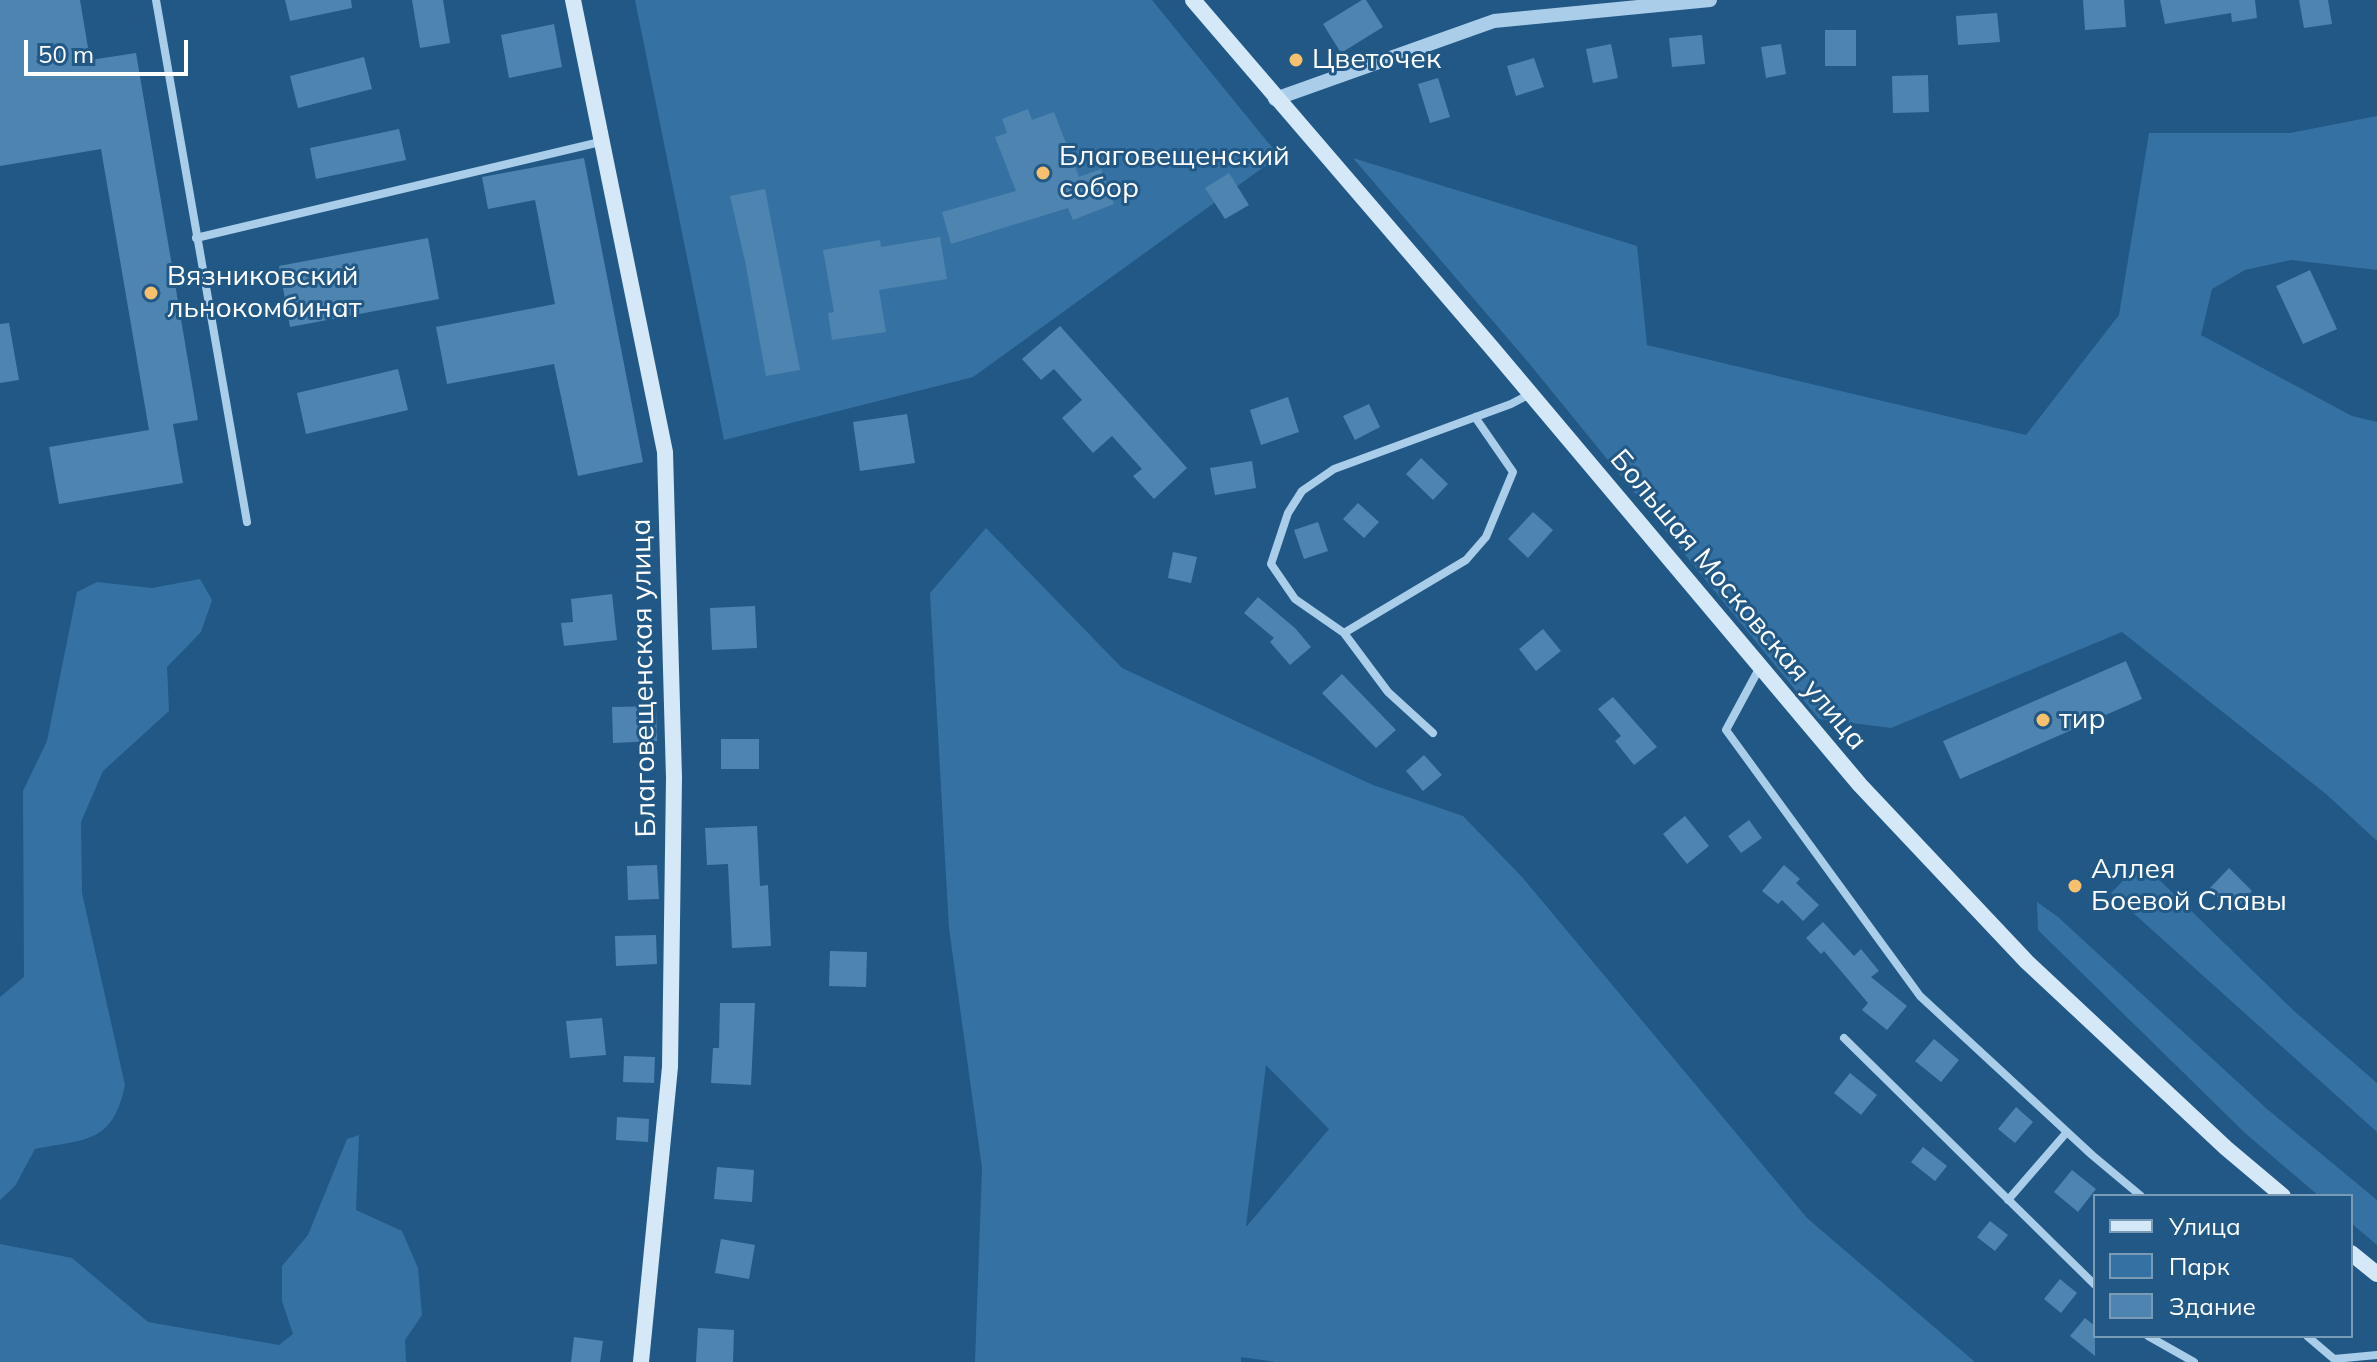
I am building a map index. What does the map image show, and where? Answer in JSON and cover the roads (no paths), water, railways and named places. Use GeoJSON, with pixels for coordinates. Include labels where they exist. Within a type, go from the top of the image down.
{"type":"FeatureCollection","features":[{"type":"Feature","properties":{"kind":"main road","name":"Благовещенская улица"},"geometry":{"type":"LineString","coordinates":[[573,0],[665,452],[674,778],[670,1067],[641,1362]]}},
{"type":"Feature","properties":{"kind":"main road","name":"Большая Московская улица"},"geometry":{"type":"LineString","coordinates":[[1193,0],[1531,394],[1860,785],[2027,962],[2226,1148],[2281,1194]]}},
{"type":"Feature","properties":{"kind":"main road"},"geometry":{"type":"LineString","coordinates":[[2353,1255],[2377,1274]]}},
{"type":"Feature","properties":{"kind":"street"},"geometry":{"type":"LineString","coordinates":[[156,0],[247,522]]}},
{"type":"Feature","properties":{"kind":"street"},"geometry":{"type":"LineString","coordinates":[[1275,99],[1494,21],[1710,0]]}},
{"type":"Feature","properties":{"kind":"street"},"geometry":{"type":"LineString","coordinates":[[196,238],[600,142]]}},
{"type":"Feature","properties":{"kind":"street"},"geometry":{"type":"LineString","coordinates":[[1433,733],[1388,692],[1344,633],[1295,599],[1271,564],[1288,513],[1302,491],[1334,469],[1531,394]]}},
{"type":"Feature","properties":{"kind":"street"},"geometry":{"type":"LineString","coordinates":[[1344,633],[1466,560],[1486,537],[1513,472],[1475,417]]}},
{"type":"Feature","properties":{"kind":"street"},"geometry":{"type":"LineString","coordinates":[[1760,667],[1726,730],[1920,996],[2139,1194]]}},
{"type":"Feature","properties":{"kind":"street"},"geometry":{"type":"LineString","coordinates":[[1844,1038],[2093,1283]]}},
{"type":"Feature","properties":{"kind":"street"},"geometry":{"type":"LineString","coordinates":[[2008,1200],[2067,1132]]}},
{"type":"Feature","properties":{"kind":"street"},"geometry":{"type":"LineString","coordinates":[[2152,1338],[2194,1362]]}},
{"type":"Feature","properties":{"kind":"street"},"geometry":{"type":"LineString","coordinates":[[2309,1338],[2332,1361],[2377,1355]]}},
{"type":"Feature","properties":{"kind":"place","name":"Цветочек"},"geometry":{"type":"Point","coordinates":[1296,60]}},
{"type":"Feature","properties":{"kind":"place","name":"Благовещенский собор"},"geometry":{"type":"Point","coordinates":[1043,173]}},
{"type":"Feature","properties":{"kind":"place","name":"Вязниковский льнокомбинат"},"geometry":{"type":"Point","coordinates":[151,293]}},
{"type":"Feature","properties":{"kind":"place","name":"тир"},"geometry":{"type":"Point","coordinates":[2043,720]}},
{"type":"Feature","properties":{"kind":"place","name":"Аллея Боевой Славы"},"geometry":{"type":"Point","coordinates":[2075,886]}}]}
